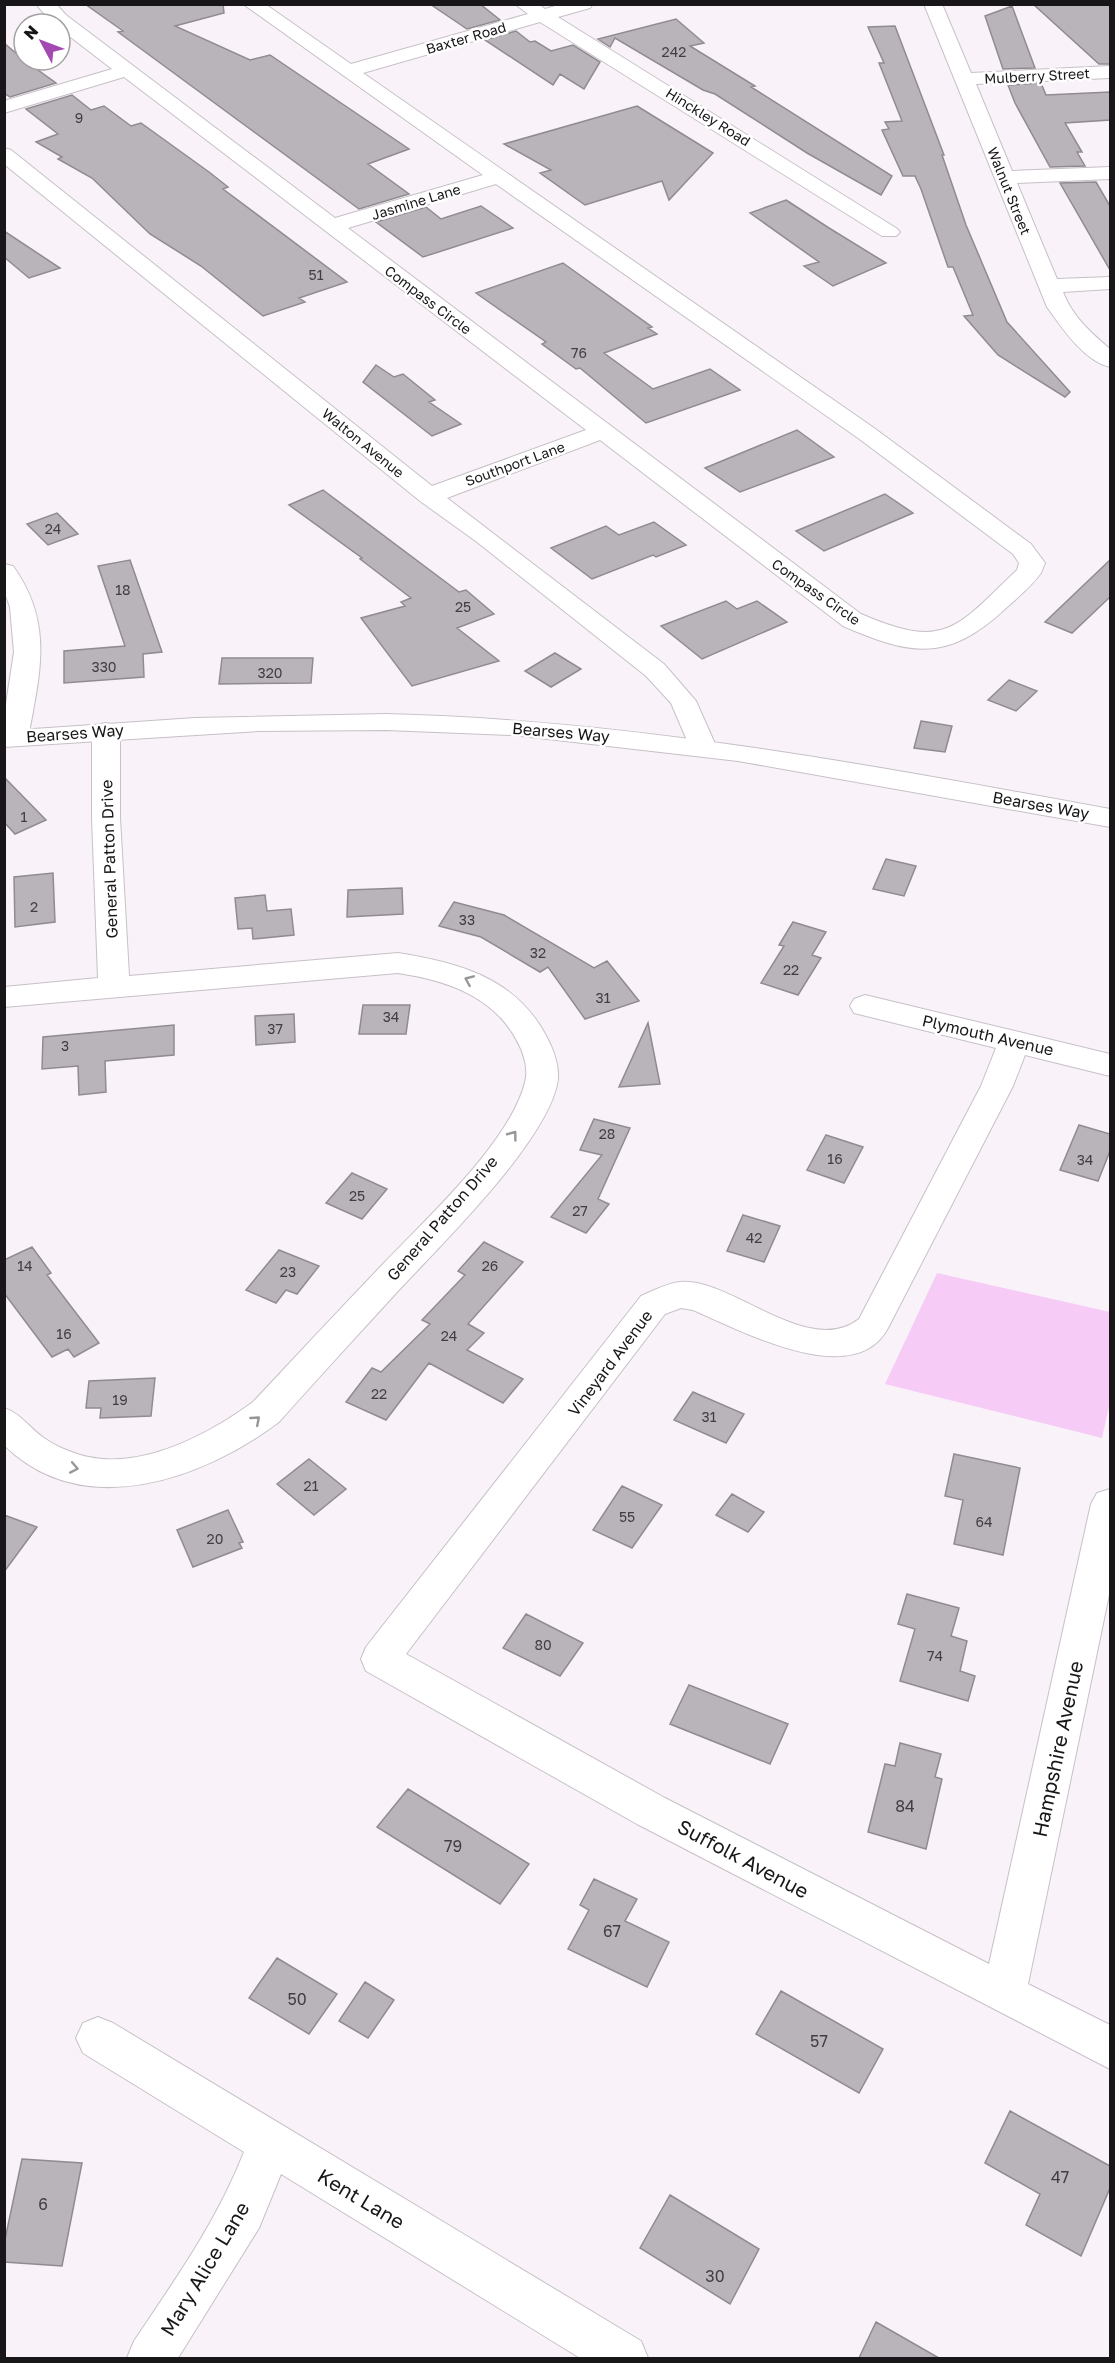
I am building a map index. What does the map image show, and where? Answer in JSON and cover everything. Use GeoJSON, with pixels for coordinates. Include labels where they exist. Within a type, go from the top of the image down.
{"type":"FeatureCollection","features":[{"type":"Feature","properties":{"kind":"street","name":"Compass Circle"},"geometry":{"type":"LineString","coordinates":[[45,4],[59,19],[842,614],[893,637],[925,642],[961,635],[1032,568],[1030,558],[1022,549],[866,433],[252,4]]}},
{"type":"Feature","properties":{"kind":"street","name":"Hinckley Road"},"geometry":{"type":"LineString","coordinates":[[524,4],[889,232]]}},
{"type":"Feature","properties":{"kind":"street","name":"Baxter Road"},"geometry":{"type":"LineString","coordinates":[[348,71],[584,4]]}},
{"type":"Feature","properties":{"kind":"street","name":"Walnut Street"},"geometry":{"type":"LineString","coordinates":[[933,4],[1058,307],[1078,334],[1110,360]]}},
{"type":"Feature","properties":{"kind":"street"},"geometry":{"type":"LineString","coordinates":[[4,107],[128,70]]}},
{"type":"Feature","properties":{"kind":"street","name":"Mulberry Street"},"geometry":{"type":"LineString","coordinates":[[964,79],[1110,72]]}},
{"type":"Feature","properties":{"kind":"street","name":"Walton Avenue"},"geometry":{"type":"LineString","coordinates":[[4,154],[429,496],[486,537],[655,670],[683,701],[702,746]]}},
{"type":"Feature","properties":{"kind":"street"},"geometry":{"type":"LineString","coordinates":[[1003,177],[1110,173]]}},
{"type":"Feature","properties":{"kind":"street","name":"Jasmine Lane"},"geometry":{"type":"LineString","coordinates":[[332,226],[499,177]]}},
{"type":"Feature","properties":{"kind":"street"},"geometry":{"type":"LineString","coordinates":[[1048,286],[1110,283]]}},
{"type":"Feature","properties":{"kind":"street","name":"Southport Lane"},"geometry":{"type":"LineString","coordinates":[[429,496],[601,432]]}},
{"type":"Feature","properties":{"kind":"street"},"geometry":{"type":"LineString","coordinates":[[4,571],[22,598],[27,654],[9,739]]}},
{"type":"Feature","properties":{"kind":"street","name":"Bearses Way"},"geometry":{"type":"LineString","coordinates":[[9,739],[272,722],[416,722],[575,732],[702,746],[1110,818]]}},
{"type":"Feature","properties":{"kind":"street","name":"General Patton Drive"},"geometry":{"type":"LineString","coordinates":[[106,731],[106,818],[114,988]]}},
{"type":"Feature","properties":{"kind":"street","name":"General Patton Drive"},"geometry":{"type":"LineString","coordinates":[[4,997],[388,963],[428,967],[474,982],[496,994],[511,1006],[530,1034],[541,1058],[542,1083],[531,1112],[476,1184],[266,1412],[243,1431],[214,1448],[173,1465],[146,1471],[119,1472],[61,1465],[23,1442],[4,1422]]}},
{"type":"Feature","properties":{"kind":"street","name":"Plymouth Avenue"},"geometry":{"type":"LineString","coordinates":[[865,1006],[1110,1065]]}},
{"type":"Feature","properties":{"kind":"street","name":"Vineyard Avenue"},"geometry":{"type":"LineString","coordinates":[[380,1659],[653,1305],[680,1295],[698,1297],[790,1337],[810,1342],[856,1340],[872,1328],[997,1086],[1015,1041]]}},
{"type":"Feature","properties":{"kind":"street","name":"Hampshire Avenue"},"geometry":{"type":"LineString","coordinates":[[1004,1994],[1110,1504]]}},
{"type":"Feature","properties":{"kind":"street","name":"Suffolk Avenue"},"geometry":{"type":"LineString","coordinates":[[380,1659],[485,1721],[713,1844],[1110,2048]]}},
{"type":"Feature","properties":{"kind":"street","name":"Kent Lane"},"geometry":{"type":"LineString","coordinates":[[98,2038],[624,2358]]}},
{"type":"Feature","properties":{"kind":"street","name":"Mary Alice Lane"},"geometry":{"type":"LineString","coordinates":[[151,2358],[216,2259],[243,2212],[270,2144]]}},
{"type":"Feature","properties":{"kind":"shaded area"},"geometry":{"type":"Polygon","coordinates":[[[937,1273],[1110,1312],[1110,1402],[1102,1438],[885,1384],[937,1273]]]}},
{"type":"Feature","properties":{"kind":"building"},"geometry":{"type":"Polygon","coordinates":[[[85,4],[223,4],[224,13],[175,26],[250,60],[270,55],[409,149],[368,164],[409,194],[359,209],[118,32],[123,31],[85,4]]]}},
{"type":"Feature","properties":{"kind":"building"},"geometry":{"type":"Polygon","coordinates":[[[430,4],[480,4],[500,20],[467,29],[430,4]]]}},
{"type":"Feature","properties":{"kind":"building"},"geometry":{"type":"Polygon","coordinates":[[[1033,4],[1110,4],[1110,64],[1099,64],[1033,4]]]}},
{"type":"Feature","properties":{"kind":"building"},"geometry":{"type":"Polygon","coordinates":[[[1012,6],[1035,68],[1003,69],[985,16],[1012,6]]]}},
{"type":"Feature","properties":{"kind":"building"},"geometry":{"type":"Polygon","coordinates":[[[676,19],[704,43],[690,46],[892,176],[881,195],[807,153],[715,94],[703,90],[615,38],[610,47],[598,39],[676,19]]]}},
{"type":"Feature","properties":{"kind":"building"},"geometry":{"type":"Polygon","coordinates":[[[895,26],[944,155],[942,155],[966,225],[1007,322],[1070,392],[1065,397],[998,355],[964,316],[973,315],[953,267],[948,267],[921,189],[915,176],[903,176],[882,130],[889,129],[885,122],[902,121],[879,63],[884,63],[868,27],[895,26]]]}},
{"type":"Feature","properties":{"kind":"building"},"geometry":{"type":"Polygon","coordinates":[[[516,31],[530,42],[535,41],[551,51],[573,45],[600,62],[584,89],[560,74],[553,85],[485,40],[516,31]]]}},
{"type":"Feature","properties":{"kind":"building"},"geometry":{"type":"Polygon","coordinates":[[[4,43],[12,50],[12,72],[41,72],[56,83],[10,97],[4,93],[4,43]]]}},
{"type":"Feature","properties":{"kind":"building"},"geometry":{"type":"Polygon","coordinates":[[[1041,83],[1046,95],[1110,92],[1110,120],[1065,123],[1082,152],[1077,152],[1085,166],[1050,167],[1015,103],[1008,85],[1041,83]]]}},
{"type":"Feature","properties":{"kind":"building"},"geometry":{"type":"Polygon","coordinates":[[[72,95],[91,110],[104,106],[131,126],[141,123],[209,172],[228,187],[223,189],[347,282],[299,298],[305,302],[263,316],[201,266],[150,234],[92,178],[58,159],[62,157],[36,142],[58,134],[26,109],[72,95]]]}},
{"type":"Feature","properties":{"kind":"building"},"geometry":{"type":"Polygon","coordinates":[[[637,106],[713,153],[669,200],[662,181],[585,205],[540,173],[551,170],[504,144],[637,106]]]}},
{"type":"Feature","properties":{"kind":"building"},"geometry":{"type":"Polygon","coordinates":[[[1096,182],[1110,206],[1110,270],[1060,183],[1096,182]]]}},
{"type":"Feature","properties":{"kind":"building"},"geometry":{"type":"Polygon","coordinates":[[[786,200],[886,263],[833,286],[804,266],[819,262],[750,213],[786,200]]]}},
{"type":"Feature","properties":{"kind":"building"},"geometry":{"type":"Polygon","coordinates":[[[481,206],[513,228],[423,257],[376,222],[426,207],[441,219],[481,206]]]}},
{"type":"Feature","properties":{"kind":"building"},"geometry":{"type":"Polygon","coordinates":[[[4,231],[60,268],[29,278],[4,257],[4,231]]]}},
{"type":"Feature","properties":{"kind":"building"},"geometry":{"type":"Polygon","coordinates":[[[563,263],[652,327],[648,328],[657,334],[604,353],[653,389],[710,369],[740,390],[646,423],[580,368],[576,369],[542,344],[546,342],[476,293],[563,263]]]}},
{"type":"Feature","properties":{"kind":"building"},"geometry":{"type":"Polygon","coordinates":[[[376,365],[394,377],[403,374],[435,400],[429,402],[461,424],[432,436],[363,382],[376,365]]]}},
{"type":"Feature","properties":{"kind":"building"},"geometry":{"type":"Polygon","coordinates":[[[797,430],[834,457],[740,492],[705,468],[797,430]]]}},
{"type":"Feature","properties":{"kind":"building"},"geometry":{"type":"Polygon","coordinates":[[[323,490],[459,592],[466,590],[494,614],[457,628],[499,661],[412,686],[361,618],[405,606],[401,602],[411,598],[360,559],[362,558],[289,505],[323,490]]]}},
{"type":"Feature","properties":{"kind":"building"},"geometry":{"type":"Polygon","coordinates":[[[885,494],[913,513],[824,551],[796,531],[885,494]]]}},
{"type":"Feature","properties":{"kind":"building"},"geometry":{"type":"Polygon","coordinates":[[[57,513],[78,534],[48,545],[27,524],[57,513]]]}},
{"type":"Feature","properties":{"kind":"building"},"geometry":{"type":"Polygon","coordinates":[[[654,522],[686,545],[656,557],[653,555],[592,579],[551,548],[606,526],[619,535],[654,522]]]}},
{"type":"Feature","properties":{"kind":"building"},"geometry":{"type":"Polygon","coordinates":[[[130,560],[162,652],[143,654],[144,677],[64,683],[64,651],[125,646],[98,566],[130,560]]]}},
{"type":"Feature","properties":{"kind":"building"},"geometry":{"type":"Polygon","coordinates":[[[1110,560],[1110,597],[1072,633],[1045,622],[1110,560]]]}},
{"type":"Feature","properties":{"kind":"building"},"geometry":{"type":"Polygon","coordinates":[[[726,601],[737,609],[757,601],[787,622],[702,659],[661,626],[726,601]]]}},
{"type":"Feature","properties":{"kind":"building"},"geometry":{"type":"Polygon","coordinates":[[[555,653],[581,669],[551,687],[525,671],[555,653]]]}},
{"type":"Feature","properties":{"kind":"building"},"geometry":{"type":"Polygon","coordinates":[[[222,658],[313,658],[311,683],[219,684],[222,658]]]}},
{"type":"Feature","properties":{"kind":"building"},"geometry":{"type":"Polygon","coordinates":[[[1009,680],[1037,691],[1016,711],[988,700],[1009,680]]]}},
{"type":"Feature","properties":{"kind":"building"},"geometry":{"type":"Polygon","coordinates":[[[921,721],[952,726],[945,752],[914,748],[921,721]]]}},
{"type":"Feature","properties":{"kind":"building"},"geometry":{"type":"Polygon","coordinates":[[[4,777],[46,820],[15,834],[4,822],[4,777]]]}},
{"type":"Feature","properties":{"kind":"building"},"geometry":{"type":"Polygon","coordinates":[[[886,859],[916,866],[904,896],[873,889],[886,859]]]}},
{"type":"Feature","properties":{"kind":"building"},"geometry":{"type":"Polygon","coordinates":[[[53,873],[55,922],[15,927],[14,877],[53,873]]]}},
{"type":"Feature","properties":{"kind":"building"},"geometry":{"type":"Polygon","coordinates":[[[402,888],[403,914],[347,917],[348,890],[402,888]]]}},
{"type":"Feature","properties":{"kind":"building"},"geometry":{"type":"Polygon","coordinates":[[[265,895],[267,911],[291,909],[294,935],[253,939],[252,928],[238,929],[235,898],[265,895]]]}},
{"type":"Feature","properties":{"kind":"building"},"geometry":{"type":"Polygon","coordinates":[[[454,902],[504,915],[594,968],[607,961],[639,1001],[585,1019],[548,967],[540,972],[481,937],[439,926],[454,902]]]}},
{"type":"Feature","properties":{"kind":"building"},"geometry":{"type":"Polygon","coordinates":[[[793,922],[826,932],[812,955],[821,958],[798,995],[761,983],[784,946],[779,945],[793,922]]]}},
{"type":"Feature","properties":{"kind":"building"},"geometry":{"type":"Polygon","coordinates":[[[363,1005],[410,1005],[406,1034],[359,1034],[363,1005]]]}},
{"type":"Feature","properties":{"kind":"building"},"geometry":{"type":"Polygon","coordinates":[[[294,1014],[295,1042],[256,1045],[255,1016],[294,1014]]]}},
{"type":"Feature","properties":{"kind":"building"},"geometry":{"type":"Polygon","coordinates":[[[648,1023],[660,1084],[619,1087],[648,1023]]]}},
{"type":"Feature","properties":{"kind":"building"},"geometry":{"type":"Polygon","coordinates":[[[174,1025],[174,1055],[105,1061],[106,1092],[79,1095],[78,1066],[42,1069],[43,1037],[174,1025]]]}},
{"type":"Feature","properties":{"kind":"building"},"geometry":{"type":"Polygon","coordinates":[[[594,1119],[630,1128],[598,1199],[609,1204],[586,1233],[551,1217],[602,1155],[580,1150],[594,1119]]]}},
{"type":"Feature","properties":{"kind":"building"},"geometry":{"type":"Polygon","coordinates":[[[1079,1125],[1110,1134],[1110,1151],[1098,1181],[1060,1170],[1079,1125]]]}},
{"type":"Feature","properties":{"kind":"building"},"geometry":{"type":"Polygon","coordinates":[[[826,1135],[863,1147],[844,1183],[807,1170],[826,1135]]]}},
{"type":"Feature","properties":{"kind":"building"},"geometry":{"type":"Polygon","coordinates":[[[352,1173],[387,1189],[362,1219],[326,1203],[352,1173]]]}},
{"type":"Feature","properties":{"kind":"building"},"geometry":{"type":"Polygon","coordinates":[[[743,1215],[780,1226],[764,1262],[727,1251],[743,1215]]]}},
{"type":"Feature","properties":{"kind":"building"},"geometry":{"type":"Polygon","coordinates":[[[484,1242],[523,1262],[468,1324],[484,1333],[467,1350],[523,1379],[503,1403],[429,1363],[386,1420],[346,1402],[372,1368],[381,1372],[430,1324],[422,1320],[465,1275],[458,1271],[484,1242]]]}},
{"type":"Feature","properties":{"kind":"building"},"geometry":{"type":"Polygon","coordinates":[[[32,1247],[51,1273],[47,1275],[99,1343],[74,1357],[68,1349],[52,1357],[4,1293],[4,1260],[32,1247]]]}},
{"type":"Feature","properties":{"kind":"building"},"geometry":{"type":"Polygon","coordinates":[[[279,1250],[319,1266],[297,1294],[286,1290],[276,1303],[246,1290],[279,1250]]]}},
{"type":"Feature","properties":{"kind":"building"},"geometry":{"type":"Polygon","coordinates":[[[155,1378],[151,1416],[100,1418],[101,1408],[86,1408],[89,1381],[155,1378]]]}},
{"type":"Feature","properties":{"kind":"building"},"geometry":{"type":"Polygon","coordinates":[[[693,1392],[744,1414],[726,1443],[674,1420],[693,1392]]]}},
{"type":"Feature","properties":{"kind":"building"},"geometry":{"type":"Polygon","coordinates":[[[954,1454],[1020,1468],[1003,1555],[954,1544],[963,1500],[945,1496],[954,1454]]]}},
{"type":"Feature","properties":{"kind":"building"},"geometry":{"type":"Polygon","coordinates":[[[309,1459],[346,1489],[314,1515],[277,1484],[309,1459]]]}},
{"type":"Feature","properties":{"kind":"building"},"geometry":{"type":"Polygon","coordinates":[[[622,1486],[662,1505],[632,1548],[593,1530],[622,1486]]]}},
{"type":"Feature","properties":{"kind":"building"},"geometry":{"type":"Polygon","coordinates":[[[732,1494],[764,1512],[748,1532],[716,1515],[732,1494]]]}},
{"type":"Feature","properties":{"kind":"building"},"geometry":{"type":"Polygon","coordinates":[[[228,1510],[243,1542],[239,1543],[242,1548],[193,1567],[177,1530],[228,1510]]]}},
{"type":"Feature","properties":{"kind":"building"},"geometry":{"type":"Polygon","coordinates":[[[4,1515],[37,1527],[4,1572],[4,1515]]]}},
{"type":"Feature","properties":{"kind":"building"},"geometry":{"type":"Polygon","coordinates":[[[907,1594],[959,1608],[951,1636],[967,1641],[960,1671],[975,1676],[968,1701],[900,1681],[915,1629],[898,1624],[907,1594]]]}},
{"type":"Feature","properties":{"kind":"building"},"geometry":{"type":"Polygon","coordinates":[[[526,1614],[583,1643],[560,1676],[503,1648],[526,1614]]]}},
{"type":"Feature","properties":{"kind":"building"},"geometry":{"type":"Polygon","coordinates":[[[689,1685],[788,1724],[770,1764],[670,1724],[689,1685]]]}},
{"type":"Feature","properties":{"kind":"building"},"geometry":{"type":"Polygon","coordinates":[[[900,1743],[941,1754],[935,1777],[942,1779],[926,1849],[868,1832],[885,1764],[895,1766],[900,1743]]]}},
{"type":"Feature","properties":{"kind":"building"},"geometry":{"type":"Polygon","coordinates":[[[408,1789],[529,1864],[500,1904],[377,1827],[408,1789]]]}},
{"type":"Feature","properties":{"kind":"building"},"geometry":{"type":"Polygon","coordinates":[[[594,1879],[637,1899],[625,1921],[669,1942],[647,1987],[568,1949],[589,1910],[580,1905],[594,1879]]]}},
{"type":"Feature","properties":{"kind":"building"},"geometry":{"type":"Polygon","coordinates":[[[277,1958],[337,1994],[309,2034],[249,1998],[277,1958]]]}},
{"type":"Feature","properties":{"kind":"building"},"geometry":{"type":"Polygon","coordinates":[[[365,1982],[394,2000],[368,2038],[339,2021],[365,1982]]]}},
{"type":"Feature","properties":{"kind":"building"},"geometry":{"type":"Polygon","coordinates":[[[781,1991],[883,2049],[859,2093],[756,2034],[781,1991]]]}},
{"type":"Feature","properties":{"kind":"building"},"geometry":{"type":"Polygon","coordinates":[[[1010,2111],[1110,2166],[1110,2188],[1081,2256],[1026,2225],[1040,2194],[985,2163],[1010,2111]]]}},
{"type":"Feature","properties":{"kind":"building"},"geometry":{"type":"Polygon","coordinates":[[[22,2159],[82,2163],[62,2266],[4,2262],[4,2244],[22,2159]]]}},
{"type":"Feature","properties":{"kind":"building"},"geometry":{"type":"Polygon","coordinates":[[[670,2195],[759,2249],[730,2304],[640,2248],[670,2195]]]}},
{"type":"Feature","properties":{"kind":"building"},"geometry":{"type":"Polygon","coordinates":[[[876,2322],[939,2358],[859,2358],[876,2322]]]}}]}
